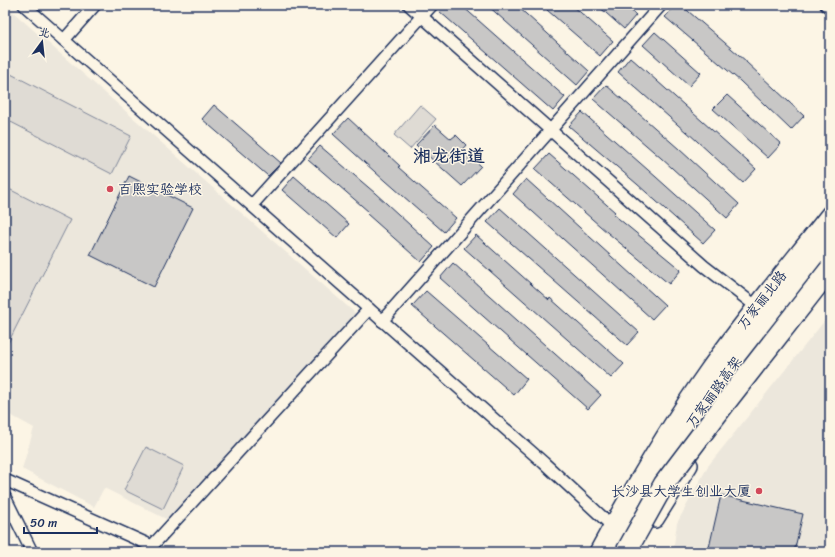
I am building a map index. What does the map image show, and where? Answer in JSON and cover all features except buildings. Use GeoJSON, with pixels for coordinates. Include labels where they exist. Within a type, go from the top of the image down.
{"type":"FeatureCollection","features":[{"type":"Feature","properties":{"kind":"highway","name":"万家丽路高架"},"geometry":{"type":"LineString","coordinates":[[612,552],[654,479],[713,392],[830,240]]}},
{"type":"Feature","properties":{"kind":"highway","name":"万家丽路高架"},"geometry":{"type":"LineString","coordinates":[[626,552],[664,484],[730,396],[830,269]]}},
{"type":"Feature","properties":{"kind":"main road","name":"万家丽北路"},"geometry":{"type":"LineString","coordinates":[[598,552],[638,480],[667,432],[708,371],[830,214]]}},
{"type":"Feature","properties":{"kind":"main road"},"geometry":{"type":"LineString","coordinates":[[636,552],[656,516],[693,458],[830,281]]}},
{"type":"Feature","properties":{"kind":"street"},"geometry":{"type":"LineString","coordinates":[[24,5],[544,462],[612,526]]}},
{"type":"Feature","properties":{"kind":"street"},"geometry":{"type":"LineString","coordinates":[[64,40],[95,5]]}},
{"type":"Feature","properties":{"kind":"street"},"geometry":{"type":"LineString","coordinates":[[409,5],[704,266],[757,307]]}},
{"type":"Feature","properties":{"kind":"street"},"geometry":{"type":"LineString","coordinates":[[252,205],[432,5]]}},
{"type":"Feature","properties":{"kind":"street"},"geometry":{"type":"LineString","coordinates":[[382,321],[661,5]]}},
{"type":"Feature","properties":{"kind":"street"},"geometry":{"type":"LineString","coordinates":[[826,5],[830,8]]}},
{"type":"Feature","properties":{"kind":"street"},"geometry":{"type":"LineString","coordinates":[[5,480],[152,546],[369,309]]}},
{"type":"Feature","properties":{"kind":"street"},"geometry":{"type":"LineString","coordinates":[[5,497],[32,552]]}},
{"type":"Feature","properties":{"kind":"shaded area","name":"百熙实验学校"},"geometry":{"type":"Polygon","coordinates":[[[5,5],[355,313],[341,331],[340,344],[174,523],[104,488],[94,507],[22,469],[34,428],[5,412],[5,5]]]}},
{"type":"Feature","properties":{"kind":"shaded area"},"geometry":{"type":"Polygon","coordinates":[[[5,71],[131,136],[112,174],[5,119],[5,71]]]}},
{"type":"Feature","properties":{"kind":"shaded area"},"geometry":{"type":"Polygon","coordinates":[[[420,105],[436,119],[410,149],[394,135],[420,105]]]}},
{"type":"Feature","properties":{"kind":"shaded area"},"geometry":{"type":"Polygon","coordinates":[[[5,187],[70,220],[5,349],[5,187]]]}},
{"type":"Feature","properties":{"kind":"shaded area","name":"长沙县大学生创业大厦"},"geometry":{"type":"Polygon","coordinates":[[[830,314],[830,552],[673,552],[677,523],[708,466],[830,314]]]}},
{"type":"Feature","properties":{"kind":"shaded area"},"geometry":{"type":"Polygon","coordinates":[[[146,447],[184,466],[163,509],[124,490],[146,447]]]}},
{"type":"Feature","properties":{"kind":"place","name":"百熙实验学校"},"geometry":{"type":"Point","coordinates":[110,189]}},
{"type":"Feature","properties":{"kind":"place","name":"长沙县大学生创业大厦"},"geometry":{"type":"Point","coordinates":[759,491]}},
{"type":"Feature","properties":{"kind":"district","name":"湘龙街道"},"geometry":{"type":"Point","coordinates":[449,156]}}]}
